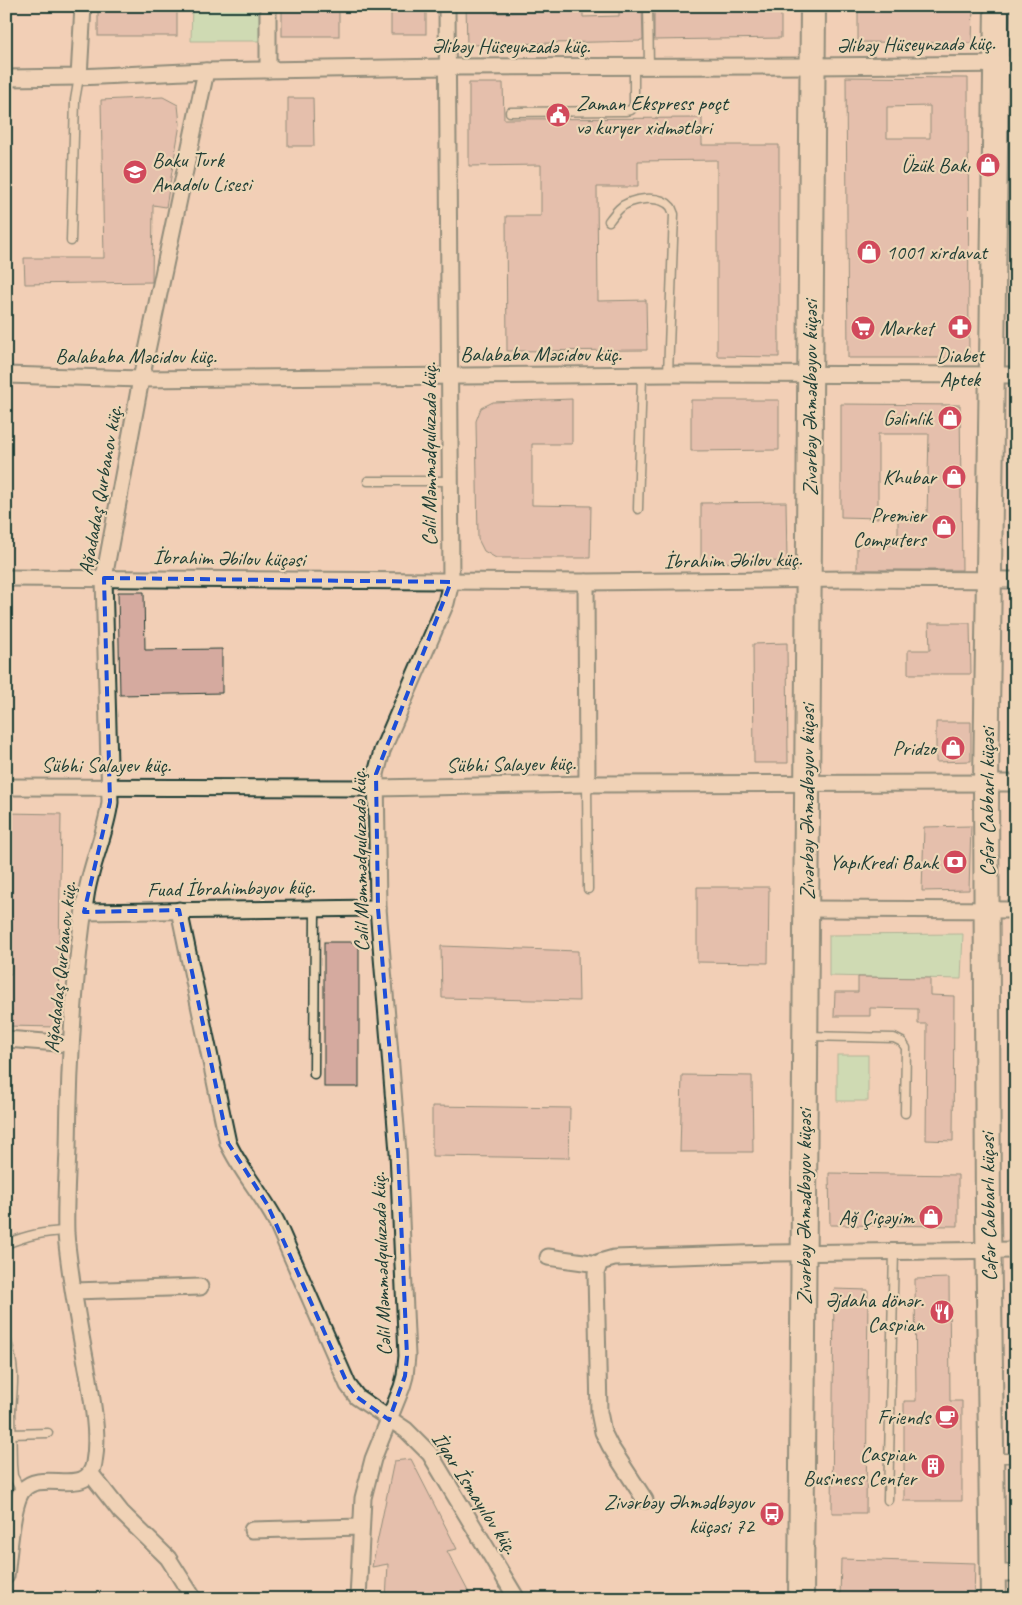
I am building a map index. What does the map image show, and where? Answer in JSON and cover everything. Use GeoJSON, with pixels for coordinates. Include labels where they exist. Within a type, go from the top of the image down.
{"type":"FeatureCollection","features":[{"type":"Feature","properties":{"kind":"main road","name":"Zivərbəy Əhmədbəyov küçəsi"},"geometry":{"type":"LineString","coordinates":[[801,1599],[813,6]]}},
{"type":"Feature","properties":{"kind":"main road","name":"Cəfər Cabbarlı küçəsi"},"geometry":{"type":"LineString","coordinates":[[993,1599],[988,1251],[986,783],[991,375],[1006,64],[997,6]]}},
{"type":"Feature","properties":{"kind":"street"},"geometry":{"type":"LineString","coordinates":[[79,78],[83,6]]}},
{"type":"Feature","properties":{"kind":"street"},"geometry":{"type":"LineString","coordinates":[[268,6],[268,70]]}},
{"type":"Feature","properties":{"kind":"street","name":"Cəlil Məmmədquluzadə küç."},"geometry":{"type":"LineString","coordinates":[[358,1599],[361,1527],[368,1478],[373,1459],[403,1381],[407,1356],[398,1152],[378,908],[376,774],[382,751],[446,603],[451,582],[447,6]]}},
{"type":"Feature","properties":{"kind":"street","name":"Əlibəy Hüseynzadə küç."},"geometry":{"type":"LineString","coordinates":[[6,78],[79,78],[206,71],[448,67],[1006,64]]}},
{"type":"Feature","properties":{"kind":"street","name":"Ağadadaş Qurbanov küç."},"geometry":{"type":"LineString","coordinates":[[91,1474],[96,1451],[95,1415],[66,1231],[68,1095],[84,912],[89,880],[108,819],[110,802],[104,578],[141,378],[206,71]]}},
{"type":"Feature","properties":{"kind":"street","name":"Balababa Məcidov küç."},"geometry":{"type":"LineString","coordinates":[[6,376],[141,378],[668,374],[1016,375]]}},
{"type":"Feature","properties":{"kind":"street","name":"İbrahim Əbilov küçəsi"},"geometry":{"type":"LineString","coordinates":[[6,578],[451,582]]}},
{"type":"Feature","properties":{"kind":"street","name":"İbrahim Əbilov küç."},"geometry":{"type":"LineString","coordinates":[[451,582],[1016,580]]}},
{"type":"Feature","properties":{"kind":"street"},"geometry":{"type":"LineString","coordinates":[[586,582],[588,784]]}},
{"type":"Feature","properties":{"kind":"street","name":"Sübhi Salayev küç."},"geometry":{"type":"LineString","coordinates":[[6,787],[376,788],[588,784],[1016,783]]}},
{"type":"Feature","properties":{"kind":"street","name":"Fuad İbrahimbəyov küç."},"geometry":{"type":"LineString","coordinates":[[84,912],[378,908]]}},
{"type":"Feature","properties":{"kind":"street"},"geometry":{"type":"LineString","coordinates":[[806,909],[1016,910]]}},
{"type":"Feature","properties":{"kind":"street","name":"İlqar İsmayılov küç."},"geometry":{"type":"LineString","coordinates":[[179,910],[228,1144],[234,1156],[267,1204],[277,1223],[348,1385],[357,1397],[406,1430],[430,1454],[517,1599]]}},
{"type":"Feature","properties":{"kind":"street"},"geometry":{"type":"LineString","coordinates":[[6,1039],[71,1044]]}},
{"type":"Feature","properties":{"kind":"street"},"geometry":{"type":"LineString","coordinates":[[645,1500],[610,1446],[603,1432],[599,1412],[596,1273],[598,1264],[603,1260],[614,1258],[804,1253],[1016,1250]]}},
{"type":"Feature","properties":{"kind":"street"},"geometry":{"type":"LineString","coordinates":[[548,1257],[598,1264]]}},
{"type":"Feature","properties":{"kind":"street"},"geometry":{"type":"LineString","coordinates":[[74,1291],[200,1287]]}},
{"type":"Feature","properties":{"kind":"street"},"geometry":{"type":"LineString","coordinates":[[6,1576],[13,1521],[17,1500],[21,1491],[27,1485],[39,1482],[79,1482],[85,1480],[91,1474],[120,1512],[168,1558],[194,1599]]}},
{"type":"Feature","properties":{"kind":"street"},"geometry":{"type":"LineString","coordinates":[[252,1530],[361,1527]]}},
{"type":"Feature","properties":{"kind":"street"},"geometry":{"type":"LineString","coordinates":[[992,1573],[1016,1573]]}},
{"type":"Feature","properties":{"kind":"lane"},"geometry":{"type":"LineString","coordinates":[[510,112],[625,112],[631,110],[634,105],[642,66],[648,6]]}},
{"type":"Feature","properties":{"kind":"lane"},"geometry":{"type":"LineString","coordinates":[[71,241],[75,100],[79,78]]}},
{"type":"Feature","properties":{"kind":"lane"},"geometry":{"type":"LineString","coordinates":[[609,221],[620,208],[640,200],[655,199],[670,207],[674,214],[668,374]]}},
{"type":"Feature","properties":{"kind":"lane"},"geometry":{"type":"LineString","coordinates":[[638,509],[642,375]]}},
{"type":"Feature","properties":{"kind":"lane"},"geometry":{"type":"LineString","coordinates":[[368,481],[451,481]]}},
{"type":"Feature","properties":{"kind":"lane"},"geometry":{"type":"LineString","coordinates":[[588,784],[588,889]]}},
{"type":"Feature","properties":{"kind":"lane"},"geometry":{"type":"LineString","coordinates":[[314,1074],[315,908]]}},
{"type":"Feature","properties":{"kind":"lane"},"geometry":{"type":"LineString","coordinates":[[805,1036],[894,1038],[902,1042],[906,1048],[904,1113]]}},
{"type":"Feature","properties":{"kind":"lane"},"geometry":{"type":"LineString","coordinates":[[6,1244],[28,1235],[66,1231]]}},
{"type":"Feature","properties":{"kind":"lane"},"geometry":{"type":"LineString","coordinates":[[888,1500],[894,1252]]}},
{"type":"Feature","properties":{"kind":"lane"},"geometry":{"type":"LineString","coordinates":[[6,1338],[13,1362],[14,1376],[8,1409],[13,1476],[21,1491]]}},
{"type":"Feature","properties":{"kind":"lane"},"geometry":{"type":"LineString","coordinates":[[11,1434],[48,1432]]}},
{"type":"Feature","properties":{"kind":"lane"},"geometry":{"type":"LineString","coordinates":[[990,1458],[1016,1458]]}},
{"type":"Feature","properties":{"kind":"highlighted area"},"geometry":{"type":"Polygon","coordinates":[[[104,578],[451,582],[376,774],[378,908],[398,1152],[407,1356],[405,1376],[389,1420],[357,1397],[348,1385],[267,1204],[228,1143],[179,910],[84,912],[110,802],[104,578]]]}},
{"type":"Feature","properties":{"kind":"green space"},"geometry":{"type":"Polygon","coordinates":[[[192,6],[263,6],[263,41],[191,41],[192,6]]]}},
{"type":"Feature","properties":{"kind":"green space"},"geometry":{"type":"Polygon","coordinates":[[[963,934],[961,979],[829,976],[829,935],[963,934]]]}},
{"type":"Feature","properties":{"kind":"green space"},"geometry":{"type":"Polygon","coordinates":[[[837,1055],[868,1055],[868,1101],[837,1101],[837,1055]]]}},
{"type":"Feature","properties":{"kind":"building"},"geometry":{"type":"Polygon","coordinates":[[[98,6],[177,6],[177,36],[98,36],[98,6]]]}},
{"type":"Feature","properties":{"kind":"building"},"geometry":{"type":"Polygon","coordinates":[[[282,6],[339,6],[339,36],[282,36],[282,6]]]}},
{"type":"Feature","properties":{"kind":"building"},"geometry":{"type":"Polygon","coordinates":[[[391,6],[426,6],[426,34],[391,34],[391,6]]]}},
{"type":"Feature","properties":{"kind":"building"},"geometry":{"type":"Polygon","coordinates":[[[466,6],[495,6],[495,13],[551,12],[551,6],[583,6],[583,17],[619,16],[619,6],[642,6],[643,40],[467,45],[466,6]]]}},
{"type":"Feature","properties":{"kind":"building"},"geometry":{"type":"Polygon","coordinates":[[[654,6],[781,6],[781,38],[654,40],[654,6]]]}},
{"type":"Feature","properties":{"kind":"building"},"geometry":{"type":"Polygon","coordinates":[[[858,6],[884,6],[884,10],[939,11],[939,6],[973,6],[972,43],[858,42],[858,6]]]}},
{"type":"Feature","properties":{"kind":"building"},"geometry":{"type":"Polygon","coordinates":[[[846,77],[968,78],[969,358],[848,358],[846,77]],[[930,106],[887,107],[887,138],[930,138],[930,106]]]}},
{"type":"Feature","properties":{"kind":"building"},"geometry":{"type":"Polygon","coordinates":[[[469,83],[503,83],[504,119],[702,118],[702,145],[779,145],[779,357],[717,356],[717,160],[638,161],[638,187],[597,187],[598,301],[646,300],[647,350],[507,351],[506,216],[541,216],[541,165],[469,166],[469,83]]]}},
{"type":"Feature","properties":{"kind":"building"},"geometry":{"type":"Polygon","coordinates":[[[163,97],[178,105],[180,124],[166,207],[153,205],[152,282],[25,284],[24,258],[104,258],[101,100],[163,97]]]}},
{"type":"Feature","properties":{"kind":"building"},"geometry":{"type":"Polygon","coordinates":[[[288,98],[313,98],[314,146],[288,146],[288,98]]]}},
{"type":"Feature","properties":{"kind":"building"},"geometry":{"type":"Polygon","coordinates":[[[572,399],[572,444],[532,444],[532,505],[591,506],[590,558],[496,558],[484,551],[478,539],[476,421],[481,408],[493,402],[572,399]]]}},
{"type":"Feature","properties":{"kind":"building"},"geometry":{"type":"Polygon","coordinates":[[[691,400],[779,400],[779,450],[691,451],[691,400]]]}},
{"type":"Feature","properties":{"kind":"building"},"geometry":{"type":"Polygon","coordinates":[[[841,404],[960,405],[962,570],[857,570],[857,545],[898,545],[898,515],[927,515],[929,434],[878,434],[878,518],[841,517],[841,404]]]}},
{"type":"Feature","properties":{"kind":"building"},"geometry":{"type":"Polygon","coordinates":[[[786,502],[787,561],[701,563],[701,503],[786,502]]]}},
{"type":"Feature","properties":{"kind":"building"},"geometry":{"type":"Polygon","coordinates":[[[118,592],[144,592],[145,650],[222,649],[222,693],[120,695],[118,592]]]}},
{"type":"Feature","properties":{"kind":"building"},"geometry":{"type":"Polygon","coordinates":[[[929,623],[970,623],[971,674],[908,674],[908,650],[930,650],[929,623]]]}},
{"type":"Feature","properties":{"kind":"building"},"geometry":{"type":"Polygon","coordinates":[[[787,643],[788,763],[754,763],[753,644],[787,643]]]}},
{"type":"Feature","properties":{"kind":"building"},"geometry":{"type":"Polygon","coordinates":[[[936,722],[971,722],[971,761],[936,762],[936,722]]]}},
{"type":"Feature","properties":{"kind":"building"},"geometry":{"type":"Polygon","coordinates":[[[6,813],[61,814],[58,1027],[6,1026],[6,974],[11,974],[12,860],[6,860],[6,813]]]}},
{"type":"Feature","properties":{"kind":"building"},"geometry":{"type":"Polygon","coordinates":[[[971,826],[969,890],[922,891],[924,827],[971,826]]]}},
{"type":"Feature","properties":{"kind":"building"},"geometry":{"type":"Polygon","coordinates":[[[697,887],[769,887],[768,963],[697,962],[697,887]]]}},
{"type":"Feature","properties":{"kind":"building"},"geometry":{"type":"Polygon","coordinates":[[[324,942],[359,942],[359,1087],[324,1087],[324,942]]]}},
{"type":"Feature","properties":{"kind":"building"},"geometry":{"type":"Polygon","coordinates":[[[441,946],[578,951],[579,1001],[442,998],[441,946]]]}},
{"type":"Feature","properties":{"kind":"building"},"geometry":{"type":"Polygon","coordinates":[[[858,977],[930,978],[930,995],[954,996],[953,1141],[926,1140],[927,1024],[918,1024],[918,1009],[870,1008],[870,1016],[834,1016],[835,992],[858,992],[858,977]]]}},
{"type":"Feature","properties":{"kind":"building"},"geometry":{"type":"Polygon","coordinates":[[[682,1075],[752,1076],[753,1152],[680,1152],[682,1075]]]}},
{"type":"Feature","properties":{"kind":"building"},"geometry":{"type":"Polygon","coordinates":[[[432,1106],[570,1108],[569,1158],[432,1156],[432,1106]]]}},
{"type":"Feature","properties":{"kind":"building"},"geometry":{"type":"Polygon","coordinates":[[[829,1173],[958,1175],[958,1226],[830,1225],[829,1173]]]}},
{"type":"Feature","properties":{"kind":"building"},"geometry":{"type":"Polygon","coordinates":[[[949,1278],[950,1401],[962,1401],[962,1501],[904,1501],[904,1401],[916,1401],[915,1279],[949,1278]]]}},
{"type":"Feature","properties":{"kind":"building"},"geometry":{"type":"Polygon","coordinates":[[[834,1289],[868,1290],[866,1513],[832,1513],[834,1289]]]}},
{"type":"Feature","properties":{"kind":"building"},"geometry":{"type":"Polygon","coordinates":[[[411,1459],[457,1549],[447,1551],[470,1595],[453,1599],[386,1599],[388,1564],[372,1567],[394,1461],[411,1459]]]}},
{"type":"Feature","properties":{"kind":"building"},"geometry":{"type":"Polygon","coordinates":[[[841,1559],[975,1563],[974,1599],[840,1599],[841,1559]]]}},
{"type":"Feature","properties":{"kind":"place","name":"Zaman Ekspress poçt və kuryer xidmətləri"},"geometry":{"type":"Point","coordinates":[558,115]}},
{"type":"Feature","properties":{"kind":"place","name":"Üzük Bakı"},"geometry":{"type":"Point","coordinates":[988,165]}},
{"type":"Feature","properties":{"kind":"place","name":"Baku Turk Anadolu Lisesi"},"geometry":{"type":"Point","coordinates":[135,172]}},
{"type":"Feature","properties":{"kind":"place","name":"1001 xirdavat"},"geometry":{"type":"Point","coordinates":[869,252]}},
{"type":"Feature","properties":{"kind":"place","name":"Diabet Aptek"},"geometry":{"type":"Point","coordinates":[960,327]}},
{"type":"Feature","properties":{"kind":"place","name":"Market"},"geometry":{"type":"Point","coordinates":[863,328]}},
{"type":"Feature","properties":{"kind":"place","name":"Gəlinlik"},"geometry":{"type":"Point","coordinates":[950,418]}},
{"type":"Feature","properties":{"kind":"place","name":"Khubar"},"geometry":{"type":"Point","coordinates":[954,477]}},
{"type":"Feature","properties":{"kind":"place","name":"Premier Computers"},"geometry":{"type":"Point","coordinates":[944,527]}},
{"type":"Feature","properties":{"kind":"place","name":"Pridzo"},"geometry":{"type":"Point","coordinates":[953,748]}},
{"type":"Feature","properties":{"kind":"place","name":"YapıKredi Bank"},"geometry":{"type":"Point","coordinates":[955,862]}},
{"type":"Feature","properties":{"kind":"place","name":"Ağ Çiçəyim"},"geometry":{"type":"Point","coordinates":[931,1217]}},
{"type":"Feature","properties":{"kind":"place","name":"Əjdaha dönər. Caspian"},"geometry":{"type":"Point","coordinates":[942,1312]}},
{"type":"Feature","properties":{"kind":"place","name":"Friends"},"geometry":{"type":"Point","coordinates":[947,1417]}},
{"type":"Feature","properties":{"kind":"place","name":"Caspian Business Center"},"geometry":{"type":"Point","coordinates":[933,1466]}},
{"type":"Feature","properties":{"kind":"place","name":"Zivərbəy Əhmədbəyov küçəsi 72"},"geometry":{"type":"Point","coordinates":[772,1514]}}]}
